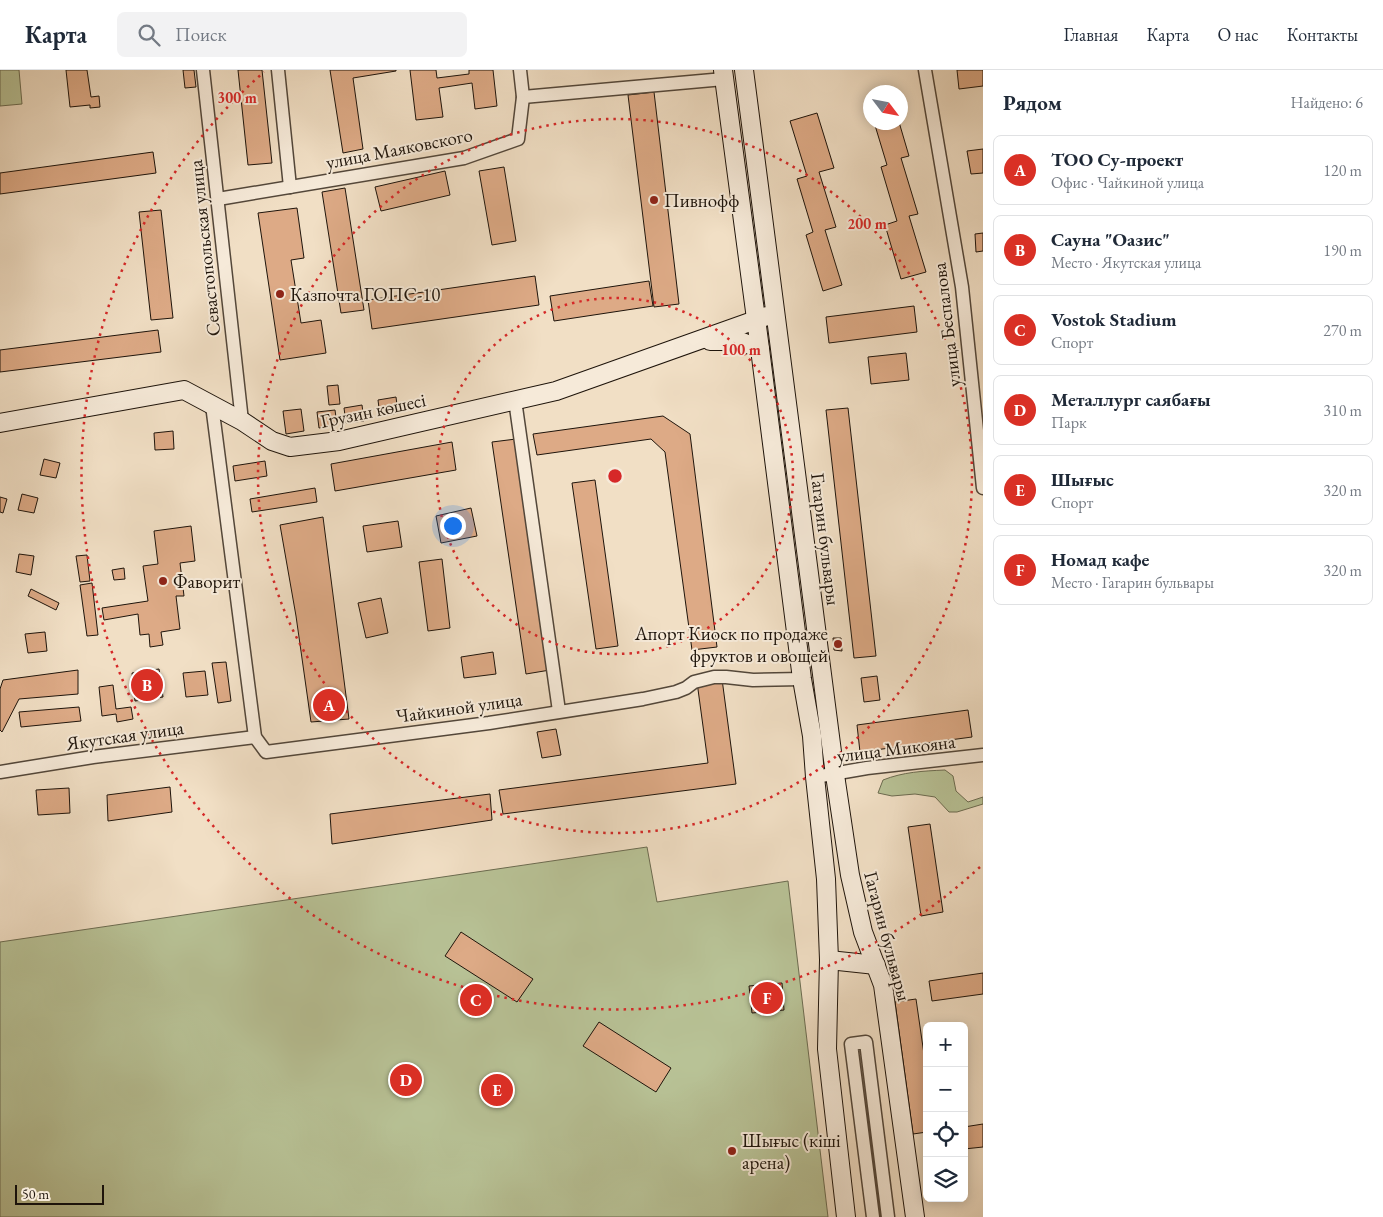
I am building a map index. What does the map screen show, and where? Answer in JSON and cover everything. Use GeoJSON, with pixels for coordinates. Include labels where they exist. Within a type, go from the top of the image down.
{"type":"FeatureCollection","features":[{"type":"Feature","properties":{"kind":"main road","name":"Гагарин бульвары"},"geometry":{"type":"LineString","coordinates":[[744,70],[835,775],[850,875],[863,932],[883,985],[915,1217]]}},
{"type":"Feature","properties":{"kind":"main road"},"geometry":{"type":"LineString","coordinates":[[723,74],[802,679],[812,736],[814,777],[826,879],[830,960],[827,1049],[846,1217]]}},
{"type":"Feature","properties":{"kind":"main road","name":"Грузин көшесі"},"geometry":{"type":"LineString","coordinates":[[0,423],[184,390],[242,422],[272,442],[290,447],[339,441],[556,391],[756,319],[775,314]]}},
{"type":"Feature","properties":{"kind":"main road"},"geometry":{"type":"LineString","coordinates":[[697,341],[740,341],[760,349]]}},
{"type":"Feature","properties":{"kind":"main road"},"geometry":{"type":"LineString","coordinates":[[830,960],[876,965]]}},
{"type":"Feature","properties":{"kind":"street","name":"Севастопольская улица"},"geometry":{"type":"LineString","coordinates":[[203,70],[242,422]]}},
{"type":"Feature","properties":{"kind":"street"},"geometry":{"type":"LineString","coordinates":[[278,70],[290,187]]}},
{"type":"Feature","properties":{"kind":"street","name":"улица Маяковского"},"geometry":{"type":"LineString","coordinates":[[218,199],[464,158],[518,139],[523,97],[520,70]]}},
{"type":"Feature","properties":{"kind":"street","name":"улица Беспалова"},"geometry":{"type":"LineString","coordinates":[[925,70],[962,287],[983,488]]}},
{"type":"Feature","properties":{"kind":"street"},"geometry":{"type":"LineString","coordinates":[[523,97],[723,74]]}},
{"type":"Feature","properties":{"kind":"street"},"geometry":{"type":"LineString","coordinates":[[515,400],[559,711]]}},
{"type":"Feature","properties":{"kind":"street"},"geometry":{"type":"LineString","coordinates":[[212,405],[255,737]]}},
{"type":"Feature","properties":{"kind":"street","name":"Чайкиной улица"},"geometry":{"type":"LineString","coordinates":[[255,737],[266,752],[489,723],[643,699],[676,692],[694,682],[714,677],[753,680],[802,679]]}},
{"type":"Feature","properties":{"kind":"street","name":"Якутская улица"},"geometry":{"type":"LineString","coordinates":[[0,772],[93,757],[255,737]]}},
{"type":"Feature","properties":{"kind":"street","name":"улица Микояна"},"geometry":{"type":"LineString","coordinates":[[814,777],[835,775],[867,768],[983,756]]}},
{"type":"Feature","properties":{"kind":"street"},"geometry":{"type":"LineString","coordinates":[[873,1217],[850,1044],[866,1042],[888,1217]]}},
{"type":"Feature","properties":{"kind":"street"},"geometry":{"type":"LineString","coordinates":[[871,1204],[886,1201]]}},
{"type":"Feature","properties":{"kind":"green space"},"geometry":{"type":"Polygon","coordinates":[[[0,70],[19,70],[22,104],[0,106],[0,70]]]}},
{"type":"Feature","properties":{"kind":"green space"},"geometry":{"type":"Polygon","coordinates":[[[945,770],[953,776],[956,791],[968,802],[983,797],[983,804],[957,812],[949,812],[935,797],[915,794],[892,796],[878,793],[883,780],[891,777],[913,772],[945,770]]]}},
{"type":"Feature","properties":{"kind":"green space"},"geometry":{"type":"Polygon","coordinates":[[[647,847],[657,902],[788,881],[828,1217],[0,1217],[0,942],[647,847]]]}},
{"type":"Feature","properties":{"kind":"building"},"geometry":{"type":"Polygon","coordinates":[[[66,70],[87,70],[91,97],[99,96],[100,107],[90,108],[90,105],[70,107],[66,70]]]}},
{"type":"Feature","properties":{"kind":"building"},"geometry":{"type":"Polygon","coordinates":[[[183,70],[194,70],[196,87],[185,88],[183,70]]]}},
{"type":"Feature","properties":{"kind":"building"},"geometry":{"type":"Polygon","coordinates":[[[238,70],[262,70],[272,163],[248,165],[238,70]]]}},
{"type":"Feature","properties":{"kind":"building"},"geometry":{"type":"Polygon","coordinates":[[[330,70],[396,70],[353,78],[363,149],[343,153],[330,70]]]}},
{"type":"Feature","properties":{"kind":"building"},"geometry":{"type":"Polygon","coordinates":[[[410,70],[436,70],[437,78],[469,74],[469,70],[493,70],[497,106],[475,109],[472,83],[439,88],[443,117],[416,120],[410,70]]]}},
{"type":"Feature","properties":{"kind":"building"},"geometry":{"type":"Polygon","coordinates":[[[957,70],[983,70],[983,86],[959,89],[957,70]]]}},
{"type":"Feature","properties":{"kind":"building","name":"Пивнофф"},"geometry":{"type":"Polygon","coordinates":[[[654,92],[679,304],[654,307],[628,95],[654,92]]]}},
{"type":"Feature","properties":{"kind":"building"},"geometry":{"type":"Polygon","coordinates":[[[817,113],[834,168],[819,172],[836,227],[825,230],[842,285],[823,291],[806,235],[813,232],[797,179],[807,176],[790,121],[817,113]]]}},
{"type":"Feature","properties":{"kind":"building"},"geometry":{"type":"Polygon","coordinates":[[[876,130],[901,130],[909,156],[901,158],[918,214],[909,216],[926,272],[901,279],[885,225],[897,221],[881,167],[887,165],[876,130]]]}},
{"type":"Feature","properties":{"kind":"building"},"geometry":{"type":"Polygon","coordinates":[[[983,149],[983,173],[971,174],[967,151],[983,149]]]}},
{"type":"Feature","properties":{"kind":"building"},"geometry":{"type":"Polygon","coordinates":[[[153,152],[156,173],[0,194],[0,173],[153,152]]]}},
{"type":"Feature","properties":{"kind":"building"},"geometry":{"type":"Polygon","coordinates":[[[504,167],[516,241],[492,245],[479,171],[504,167]]]}},
{"type":"Feature","properties":{"kind":"building"},"geometry":{"type":"Polygon","coordinates":[[[445,171],[450,195],[381,211],[375,187],[445,171]]]}},
{"type":"Feature","properties":{"kind":"building"},"geometry":{"type":"Polygon","coordinates":[[[345,188],[364,310],[341,313],[322,192],[345,188]]]}},
{"type":"Feature","properties":{"kind":"building"},"geometry":{"type":"Polygon","coordinates":[[[297,208],[304,258],[291,260],[301,323],[321,320],[326,353],[280,360],[258,213],[297,208]]]}},
{"type":"Feature","properties":{"kind":"building"},"geometry":{"type":"Polygon","coordinates":[[[161,210],[173,318],[151,320],[139,212],[161,210]]]}},
{"type":"Feature","properties":{"kind":"building"},"geometry":{"type":"Polygon","coordinates":[[[983,233],[983,251],[976,252],[975,234],[983,233]]]}},
{"type":"Feature","properties":{"kind":"building"},"geometry":{"type":"Polygon","coordinates":[[[535,276],[539,305],[372,329],[368,300],[535,276]]]}},
{"type":"Feature","properties":{"kind":"building"},"geometry":{"type":"Polygon","coordinates":[[[649,281],[653,306],[554,321],[550,296],[649,281]]]}},
{"type":"Feature","properties":{"kind":"building"},"geometry":{"type":"Polygon","coordinates":[[[914,306],[917,332],[829,343],[826,317],[914,306]]]}},
{"type":"Feature","properties":{"kind":"building"},"geometry":{"type":"Polygon","coordinates":[[[158,330],[161,352],[0,372],[0,350],[158,330]]]}},
{"type":"Feature","properties":{"kind":"building"},"geometry":{"type":"Polygon","coordinates":[[[906,353],[909,380],[871,384],[868,357],[906,353]]]}},
{"type":"Feature","properties":{"kind":"building"},"geometry":{"type":"Polygon","coordinates":[[[338,385],[340,404],[329,405],[327,386],[338,385]]]}},
{"type":"Feature","properties":{"kind":"building"},"geometry":{"type":"Polygon","coordinates":[[[396,397],[398,413],[380,416],[378,400],[396,397]]]}},
{"type":"Feature","properties":{"kind":"building"},"geometry":{"type":"Polygon","coordinates":[[[362,405],[364,421],[346,423],[344,408],[362,405]]]}},
{"type":"Feature","properties":{"kind":"building"},"geometry":{"type":"Polygon","coordinates":[[[848,408],[876,656],[854,658],[826,410],[848,408]]]}},
{"type":"Feature","properties":{"kind":"building"},"geometry":{"type":"Polygon","coordinates":[[[301,409],[304,431],[286,434],[283,411],[301,409]]]}},
{"type":"Feature","properties":{"kind":"building"},"geometry":{"type":"Polygon","coordinates":[[[335,410],[337,425],[319,428],[317,412],[335,410]]]}},
{"type":"Feature","properties":{"kind":"building"},"geometry":{"type":"Polygon","coordinates":[[[663,416],[690,434],[717,647],[692,650],[665,452],[651,439],[537,455],[533,434],[663,416]]]}},
{"type":"Feature","properties":{"kind":"building"},"geometry":{"type":"Polygon","coordinates":[[[173,431],[174,449],[155,450],[154,433],[173,431]]]}},
{"type":"Feature","properties":{"kind":"building"},"geometry":{"type":"Polygon","coordinates":[[[516,439],[550,670],[526,674],[492,442],[516,439]]]}},
{"type":"Feature","properties":{"kind":"building"},"geometry":{"type":"Polygon","coordinates":[[[452,442],[456,470],[335,491],[331,464],[452,442]]]}},
{"type":"Feature","properties":{"kind":"building"},"geometry":{"type":"Polygon","coordinates":[[[44,459],[60,463],[56,478],[40,475],[44,459]]]}},
{"type":"Feature","properties":{"kind":"building"},"geometry":{"type":"Polygon","coordinates":[[[265,461],[267,476],[235,481],[233,466],[265,461]]]}},
{"type":"Feature","properties":{"kind":"building"},"geometry":{"type":"Polygon","coordinates":[[[595,480],[618,646],[596,649],[572,483],[595,480]]]}},
{"type":"Feature","properties":{"kind":"building"},"geometry":{"type":"Polygon","coordinates":[[[315,488],[317,502],[252,512],[250,499],[315,488]]]}},
{"type":"Feature","properties":{"kind":"building"},"geometry":{"type":"Polygon","coordinates":[[[22,494],[38,498],[34,513],[18,510],[22,494]]]}},
{"type":"Feature","properties":{"kind":"building"},"geometry":{"type":"Polygon","coordinates":[[[0,497],[7,499],[3,513],[0,512],[0,497]]]}},
{"type":"Feature","properties":{"kind":"building"},"geometry":{"type":"Polygon","coordinates":[[[471,508],[477,536],[441,543],[436,516],[471,508]]]}},
{"type":"Feature","properties":{"kind":"building"},"geometry":{"type":"Polygon","coordinates":[[[323,517],[349,719],[311,722],[296,616],[280,525],[323,517]]]}},
{"type":"Feature","properties":{"kind":"building"},"geometry":{"type":"Polygon","coordinates":[[[398,521],[402,547],[367,552],[363,526],[398,521]]]}},
{"type":"Feature","properties":{"kind":"building","name":"Фаворит"},"geometry":{"type":"Polygon","coordinates":[[[191,526],[195,561],[180,563],[184,596],[176,596],[180,629],[161,632],[163,645],[150,647],[149,634],[140,635],[138,614],[104,620],[102,608],[148,601],[143,566],[158,564],[154,531],[191,526]]]}},
{"type":"Feature","properties":{"kind":"building"},"geometry":{"type":"Polygon","coordinates":[[[19,554],[34,556],[31,575],[16,572],[19,554]]]}},
{"type":"Feature","properties":{"kind":"building"},"geometry":{"type":"Polygon","coordinates":[[[87,555],[90,581],[80,582],[76,556],[87,555]]]}},
{"type":"Feature","properties":{"kind":"building"},"geometry":{"type":"Polygon","coordinates":[[[442,559],[450,628],[428,631],[419,562],[442,559]]]}},
{"type":"Feature","properties":{"kind":"building"},"geometry":{"type":"Polygon","coordinates":[[[124,568],[125,579],[114,580],[112,570],[124,568]]]}},
{"type":"Feature","properties":{"kind":"building"},"geometry":{"type":"Polygon","coordinates":[[[92,583],[98,635],[87,636],[80,585],[92,583]]]}},
{"type":"Feature","properties":{"kind":"building"},"geometry":{"type":"Polygon","coordinates":[[[31,589],[59,603],[56,610],[28,596],[31,589]]]}},
{"type":"Feature","properties":{"kind":"building"},"geometry":{"type":"Polygon","coordinates":[[[381,598],[388,633],[366,638],[358,603],[381,598]]]}},
{"type":"Feature","properties":{"kind":"building"},"geometry":{"type":"Polygon","coordinates":[[[45,632],[47,651],[28,653],[25,634],[45,632]]]}},
{"type":"Feature","properties":{"kind":"building","name":"Апорт Киоск по продаже фруктов и овощей"},"geometry":{"type":"Polygon","coordinates":[[[833,638],[841,638],[842,651],[834,650],[833,638]]]}},
{"type":"Feature","properties":{"kind":"building"},"geometry":{"type":"Polygon","coordinates":[[[493,652],[496,674],[464,678],[461,657],[493,652]]]}},
{"type":"Feature","properties":{"kind":"building"},"geometry":{"type":"Polygon","coordinates":[[[226,662],[231,701],[218,703],[212,663],[226,662]]]}},
{"type":"Feature","properties":{"kind":"building"},"geometry":{"type":"Polygon","coordinates":[[[159,669],[163,697],[135,701],[132,673],[159,669]]]}},
{"type":"Feature","properties":{"kind":"building"},"geometry":{"type":"Polygon","coordinates":[[[78,670],[78,694],[19,699],[2,732],[0,730],[0,689],[3,680],[78,670]]]}},
{"type":"Feature","properties":{"kind":"building"},"geometry":{"type":"Polygon","coordinates":[[[205,671],[208,695],[186,697],[183,673],[205,671]]]}},
{"type":"Feature","properties":{"kind":"building"},"geometry":{"type":"Polygon","coordinates":[[[877,676],[880,700],[864,702],[861,678],[877,676]]]}},
{"type":"Feature","properties":{"kind":"building"},"geometry":{"type":"Polygon","coordinates":[[[722,679],[736,784],[503,814],[499,790],[708,763],[697,682],[722,679]]]}},
{"type":"Feature","properties":{"kind":"building"},"geometry":{"type":"Polygon","coordinates":[[[113,685],[116,709],[131,707],[133,719],[117,722],[116,714],[102,716],[99,687],[113,685]]]}},
{"type":"Feature","properties":{"kind":"building"},"geometry":{"type":"Polygon","coordinates":[[[79,707],[81,721],[21,727],[19,712],[79,707]]]}},
{"type":"Feature","properties":{"kind":"building"},"geometry":{"type":"Polygon","coordinates":[[[968,710],[972,737],[860,752],[857,725],[968,710]]]}},
{"type":"Feature","properties":{"kind":"building"},"geometry":{"type":"Polygon","coordinates":[[[556,729],[561,755],[542,758],[537,732],[556,729]]]}},
{"type":"Feature","properties":{"kind":"building"},"geometry":{"type":"Polygon","coordinates":[[[170,787],[172,812],[108,821],[107,795],[170,787]]]}},
{"type":"Feature","properties":{"kind":"building"},"geometry":{"type":"Polygon","coordinates":[[[69,788],[70,813],[38,815],[36,790],[69,788]]]}},
{"type":"Feature","properties":{"kind":"building"},"geometry":{"type":"Polygon","coordinates":[[[490,794],[492,820],[332,844],[330,814],[490,794]]]}},
{"type":"Feature","properties":{"kind":"building"},"geometry":{"type":"Polygon","coordinates":[[[930,824],[943,912],[921,916],[908,827],[930,824]]]}},
{"type":"Feature","properties":{"kind":"building"},"geometry":{"type":"Polygon","coordinates":[[[461,932],[533,979],[517,1002],[445,956],[461,932]]]}},
{"type":"Feature","properties":{"kind":"building"},"geometry":{"type":"Polygon","coordinates":[[[983,973],[983,994],[932,1001],[929,981],[983,973]]]}},
{"type":"Feature","properties":{"kind":"building"},"geometry":{"type":"Polygon","coordinates":[[[782,983],[784,1010],[752,1013],[749,986],[782,983]]]}},
{"type":"Feature","properties":{"kind":"building"},"geometry":{"type":"Polygon","coordinates":[[[916,999],[923,1047],[923,1133],[913,1134],[895,1002],[916,999]]]}},
{"type":"Feature","properties":{"kind":"building"},"geometry":{"type":"Polygon","coordinates":[[[599,1022],[671,1068],[656,1092],[583,1046],[599,1022]]]}},
{"type":"Feature","properties":{"kind":"building"},"geometry":{"type":"Polygon","coordinates":[[[983,1124],[983,1147],[968,1149],[968,1126],[983,1124]]]}},
{"type":"Feature","properties":{"kind":"place","name":"Пивнофф"},"geometry":{"type":"Point","coordinates":[654,200]}},
{"type":"Feature","properties":{"kind":"place","name":"Казпочта ГОПС-10"},"geometry":{"type":"Point","coordinates":[280,294]}},
{"type":"Feature","properties":{"kind":"place","name":"Фаворит"},"geometry":{"type":"Point","coordinates":[163,581]}},
{"type":"Feature","properties":{"kind":"place","name":"Апорт Киоск по продаже фруктов и овощей"},"geometry":{"type":"Point","coordinates":[838,644]}},
{"type":"Feature","properties":{"kind":"place","name":"Сауна \"Оазис\""},"geometry":{"type":"Point","coordinates":[147,685]}},
{"type":"Feature","properties":{"kind":"place","name":"ТОО Су-проект"},"geometry":{"type":"Point","coordinates":[329,705]}},
{"type":"Feature","properties":{"kind":"place","name":"Номад кафе"},"geometry":{"type":"Point","coordinates":[767,998]}},
{"type":"Feature","properties":{"kind":"place","name":"Vostok Stadium"},"geometry":{"type":"Point","coordinates":[476,1000]}},
{"type":"Feature","properties":{"kind":"place","name":"Металлург саябағы"},"geometry":{"type":"Point","coordinates":[406,1080]}},
{"type":"Feature","properties":{"kind":"place","name":"Шығыс"},"geometry":{"type":"Point","coordinates":[497,1090]}},
{"type":"Feature","properties":{"kind":"place","name":"Шығыс (кіші арена)"},"geometry":{"type":"Point","coordinates":[732,1151]}}]}
